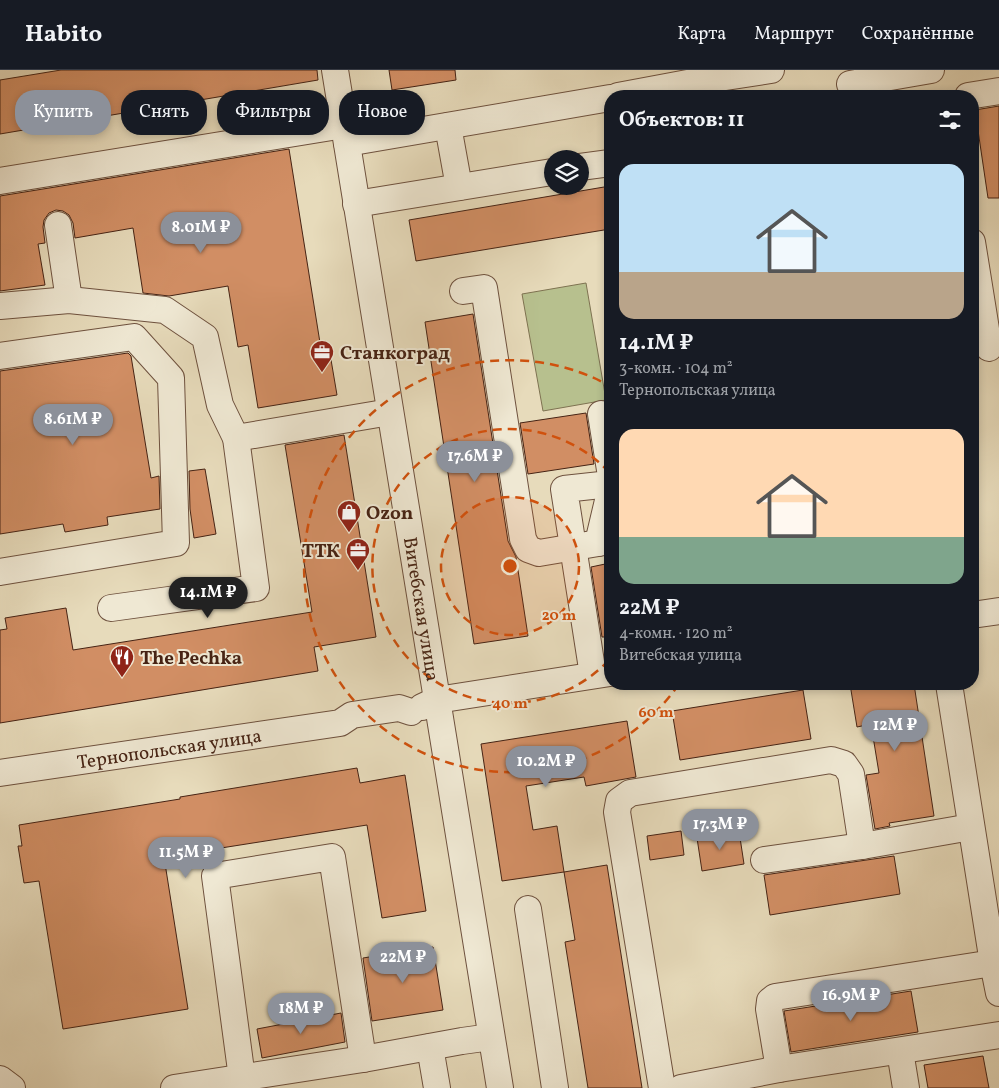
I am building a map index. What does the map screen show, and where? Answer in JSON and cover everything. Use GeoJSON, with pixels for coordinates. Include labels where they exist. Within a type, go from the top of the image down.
{"type":"FeatureCollection","features":[{"type":"Feature","properties":{"kind":"street","name":"Витебская улица"},"geometry":{"type":"LineString","coordinates":[[335,70],[339,96]]}},
{"type":"Feature","properties":{"kind":"street"},"geometry":{"type":"LineString","coordinates":[[630,90],[649,80],[771,70]]}},
{"type":"Feature","properties":{"kind":"street"},"geometry":{"type":"LineString","coordinates":[[850,83],[931,70]]}},
{"type":"Feature","properties":{"kind":"street"},"geometry":{"type":"LineString","coordinates":[[979,94],[999,91]]}},
{"type":"Feature","properties":{"kind":"street"},"geometry":{"type":"LineString","coordinates":[[425,128],[448,126],[604,99]]}},
{"type":"Feature","properties":{"kind":"street"},"geometry":{"type":"LineString","coordinates":[[448,126],[459,187]]}},
{"type":"Feature","properties":{"kind":"street"},"geometry":{"type":"LineString","coordinates":[[0,181],[339,135]]}},
{"type":"Feature","properties":{"kind":"street","name":"Витебская улица"},"geometry":{"type":"LineString","coordinates":[[345,135],[500,1088]]}},
{"type":"Feature","properties":{"kind":"street"},"geometry":{"type":"LineString","coordinates":[[589,166],[604,163]]}},
{"type":"Feature","properties":{"kind":"street"},"geometry":{"type":"LineString","coordinates":[[356,204],[544,173]]}},
{"type":"Feature","properties":{"kind":"street"},"geometry":{"type":"LineString","coordinates":[[58,225],[69,300]]}},
{"type":"Feature","properties":{"kind":"street"},"geometry":{"type":"LineString","coordinates":[[463,291],[484,288],[523,539],[528,549],[539,553],[604,542]]}},
{"type":"Feature","properties":{"kind":"street"},"geometry":{"type":"LineString","coordinates":[[979,291],[987,348]]}},
{"type":"Feature","properties":{"kind":"street"},"geometry":{"type":"LineString","coordinates":[[0,306],[69,300],[164,310],[205,337],[220,405],[236,438],[256,588],[111,608]]}},
{"type":"Feature","properties":{"kind":"street"},"geometry":{"type":"LineString","coordinates":[[0,356],[134,337],[171,378],[176,543],[0,572]]}},
{"type":"Feature","properties":{"kind":"street"},"geometry":{"type":"LineString","coordinates":[[236,438],[390,412]]}},
{"type":"Feature","properties":{"kind":"street"},"geometry":{"type":"LineString","coordinates":[[601,414],[604,433]]}},
{"type":"Feature","properties":{"kind":"street"},"geometry":{"type":"LineString","coordinates":[[601,674],[573,547],[564,489],[604,485]]}},
{"type":"Feature","properties":{"kind":"street"},"geometry":{"type":"LineString","coordinates":[[979,614],[999,611]]}},
{"type":"Feature","properties":{"kind":"street","name":"Тернопольская улица"},"geometry":{"type":"LineString","coordinates":[[0,772],[340,723],[355,729],[390,724],[401,722],[412,712],[437,700],[601,674]]}},
{"type":"Feature","properties":{"kind":"street"},"geometry":{"type":"LineString","coordinates":[[950,690],[999,993]]}},
{"type":"Feature","properties":{"kind":"street"},"geometry":{"type":"LineString","coordinates":[[662,1088],[617,812],[619,801],[630,792],[831,760],[844,764],[851,774],[862,846]]}},
{"type":"Feature","properties":{"kind":"street"},"geometry":{"type":"LineString","coordinates":[[764,860],[862,846],[972,827]]}},
{"type":"Feature","properties":{"kind":"street"},"geometry":{"type":"LineString","coordinates":[[235,1082],[215,876],[332,857],[363,1059]]}},
{"type":"Feature","properties":{"kind":"street"},"geometry":{"type":"LineString","coordinates":[[528,909],[555,1088]]}},
{"type":"Feature","properties":{"kind":"street"},"geometry":{"type":"LineString","coordinates":[[779,1069],[769,1008],[770,1001],[775,997],[993,962]]}},
{"type":"Feature","properties":{"kind":"street"},"geometry":{"type":"LineString","coordinates":[[681,1088],[779,1069],[999,1035]]}},
{"type":"Feature","properties":{"kind":"street"},"geometry":{"type":"LineString","coordinates":[[174,1088],[235,1082],[491,1037]]}},
{"type":"Feature","properties":{"kind":"street"},"geometry":{"type":"LineString","coordinates":[[430,1047],[437,1088]]}},
{"type":"Feature","properties":{"kind":"street"},"geometry":{"type":"LineString","coordinates":[[900,1051],[906,1088]]}},
{"type":"Feature","properties":{"kind":"street"},"geometry":{"type":"LineString","coordinates":[[0,1079],[12,1088]]}},
{"type":"Feature","properties":{"kind":"green space"},"geometry":{"type":"Polygon","coordinates":[[[586,283],[604,388],[604,400],[543,411],[522,294],[586,283]]]}},
{"type":"Feature","properties":{"kind":"building"},"geometry":{"type":"Polygon","coordinates":[[[61,70],[317,70],[318,80],[259,90],[217,90],[217,97],[207,99],[207,90],[121,90],[121,113],[111,115],[111,90],[15,90],[15,131],[0,134],[0,80],[61,70]]]}},
{"type":"Feature","properties":{"kind":"building"},"geometry":{"type":"Polygon","coordinates":[[[389,70],[455,70],[456,80],[392,90],[389,70]]]}},
{"type":"Feature","properties":{"kind":"building"},"geometry":{"type":"Polygon","coordinates":[[[999,106],[999,198],[988,198],[979,137],[979,109],[999,106]]]}},
{"type":"Feature","properties":{"kind":"building"},"geometry":{"type":"Polygon","coordinates":[[[289,149],[321,349],[329,348],[337,395],[258,408],[248,345],[238,347],[228,286],[169,296],[143,293],[133,228],[75,238],[73,223],[69,215],[63,211],[56,210],[49,213],[44,220],[43,227],[45,243],[38,244],[45,285],[0,291],[0,196],[289,149]]]}},
{"type":"Feature","properties":{"kind":"building"},"geometry":{"type":"Polygon","coordinates":[[[604,187],[604,230],[416,261],[409,220],[557,195],[589,195],[589,190],[604,187]]]}},
{"type":"Feature","properties":{"kind":"building"},"geometry":{"type":"Polygon","coordinates":[[[473,314],[508,541],[516,557],[528,636],[474,644],[425,322],[473,314]]]}},
{"type":"Feature","properties":{"kind":"building"},"geometry":{"type":"Polygon","coordinates":[[[128,353],[131,356],[151,478],[159,476],[160,509],[107,517],[108,525],[65,532],[63,524],[0,534],[0,371],[128,353]]]}},
{"type":"Feature","properties":{"kind":"building"},"geometry":{"type":"Polygon","coordinates":[[[586,413],[594,464],[528,474],[520,423],[586,413]]]}},
{"type":"Feature","properties":{"kind":"building"},"geometry":{"type":"Polygon","coordinates":[[[344,435],[376,637],[314,647],[318,671],[0,723],[0,630],[7,629],[5,618],[66,608],[73,650],[312,612],[285,445],[344,435]]]}},
{"type":"Feature","properties":{"kind":"building"},"geometry":{"type":"Polygon","coordinates":[[[205,469],[216,534],[194,538],[190,509],[189,471],[205,469]]]}},
{"type":"Feature","properties":{"kind":"building"},"geometry":{"type":"Polygon","coordinates":[[[604,564],[604,637],[602,637],[591,567],[604,564]]]}},
{"type":"Feature","properties":{"kind":"building"},"geometry":{"type":"Polygon","coordinates":[[[803,690],[811,739],[680,760],[672,711],[803,690]]]}},
{"type":"Feature","properties":{"kind":"building"},"geometry":{"type":"Polygon","coordinates":[[[851,690],[915,690],[934,816],[889,823],[890,826],[875,829],[866,775],[879,773],[871,724],[857,727],[851,690]]]}},
{"type":"Feature","properties":{"kind":"building"},"geometry":{"type":"Polygon","coordinates":[[[627,721],[636,777],[586,786],[584,777],[526,786],[533,830],[557,826],[564,872],[502,881],[481,744],[627,721]]]}},
{"type":"Feature","properties":{"kind":"building"},"geometry":{"type":"Polygon","coordinates":[[[357,768],[360,783],[405,775],[426,911],[382,918],[367,825],[164,857],[188,1009],[63,1029],[39,881],[24,883],[18,846],[22,846],[19,825],[357,768]]]}},
{"type":"Feature","properties":{"kind":"building"},"geometry":{"type":"Polygon","coordinates":[[[681,831],[684,855],[650,860],[647,836],[681,831]]]}},
{"type":"Feature","properties":{"kind":"building"},"geometry":{"type":"Polygon","coordinates":[[[739,831],[744,864],[702,871],[697,838],[739,831]]]}},
{"type":"Feature","properties":{"kind":"building"},"geometry":{"type":"Polygon","coordinates":[[[894,856],[900,894],[770,915],[764,875],[894,856]]]}},
{"type":"Feature","properties":{"kind":"building"},"geometry":{"type":"Polygon","coordinates":[[[607,865],[642,1088],[588,1088],[565,942],[575,940],[564,872],[607,865]]]}},
{"type":"Feature","properties":{"kind":"building"},"geometry":{"type":"Polygon","coordinates":[[[433,947],[443,1010],[372,1021],[363,958],[433,947]]]}},
{"type":"Feature","properties":{"kind":"building"},"geometry":{"type":"Polygon","coordinates":[[[911,991],[918,1032],[791,1052],[784,1011],[911,991]]]}},
{"type":"Feature","properties":{"kind":"building"},"geometry":{"type":"Polygon","coordinates":[[[341,1013],[345,1042],[262,1058],[257,1029],[341,1013]]]}},
{"type":"Feature","properties":{"kind":"building"},"geometry":{"type":"Polygon","coordinates":[[[983,1056],[989,1088],[928,1088],[924,1065],[983,1056]]]}},
{"type":"Feature","properties":{"kind":"place","name":"Станкоград"},"geometry":{"type":"Point","coordinates":[322,373]}},
{"type":"Feature","properties":{"kind":"place","name":"Ozon"},"geometry":{"type":"Point","coordinates":[349,533]}},
{"type":"Feature","properties":{"kind":"place","name":"ТТК"},"geometry":{"type":"Point","coordinates":[358,571]}},
{"type":"Feature","properties":{"kind":"place","name":"The Pechka"},"geometry":{"type":"Point","coordinates":[122,678]}}]}
